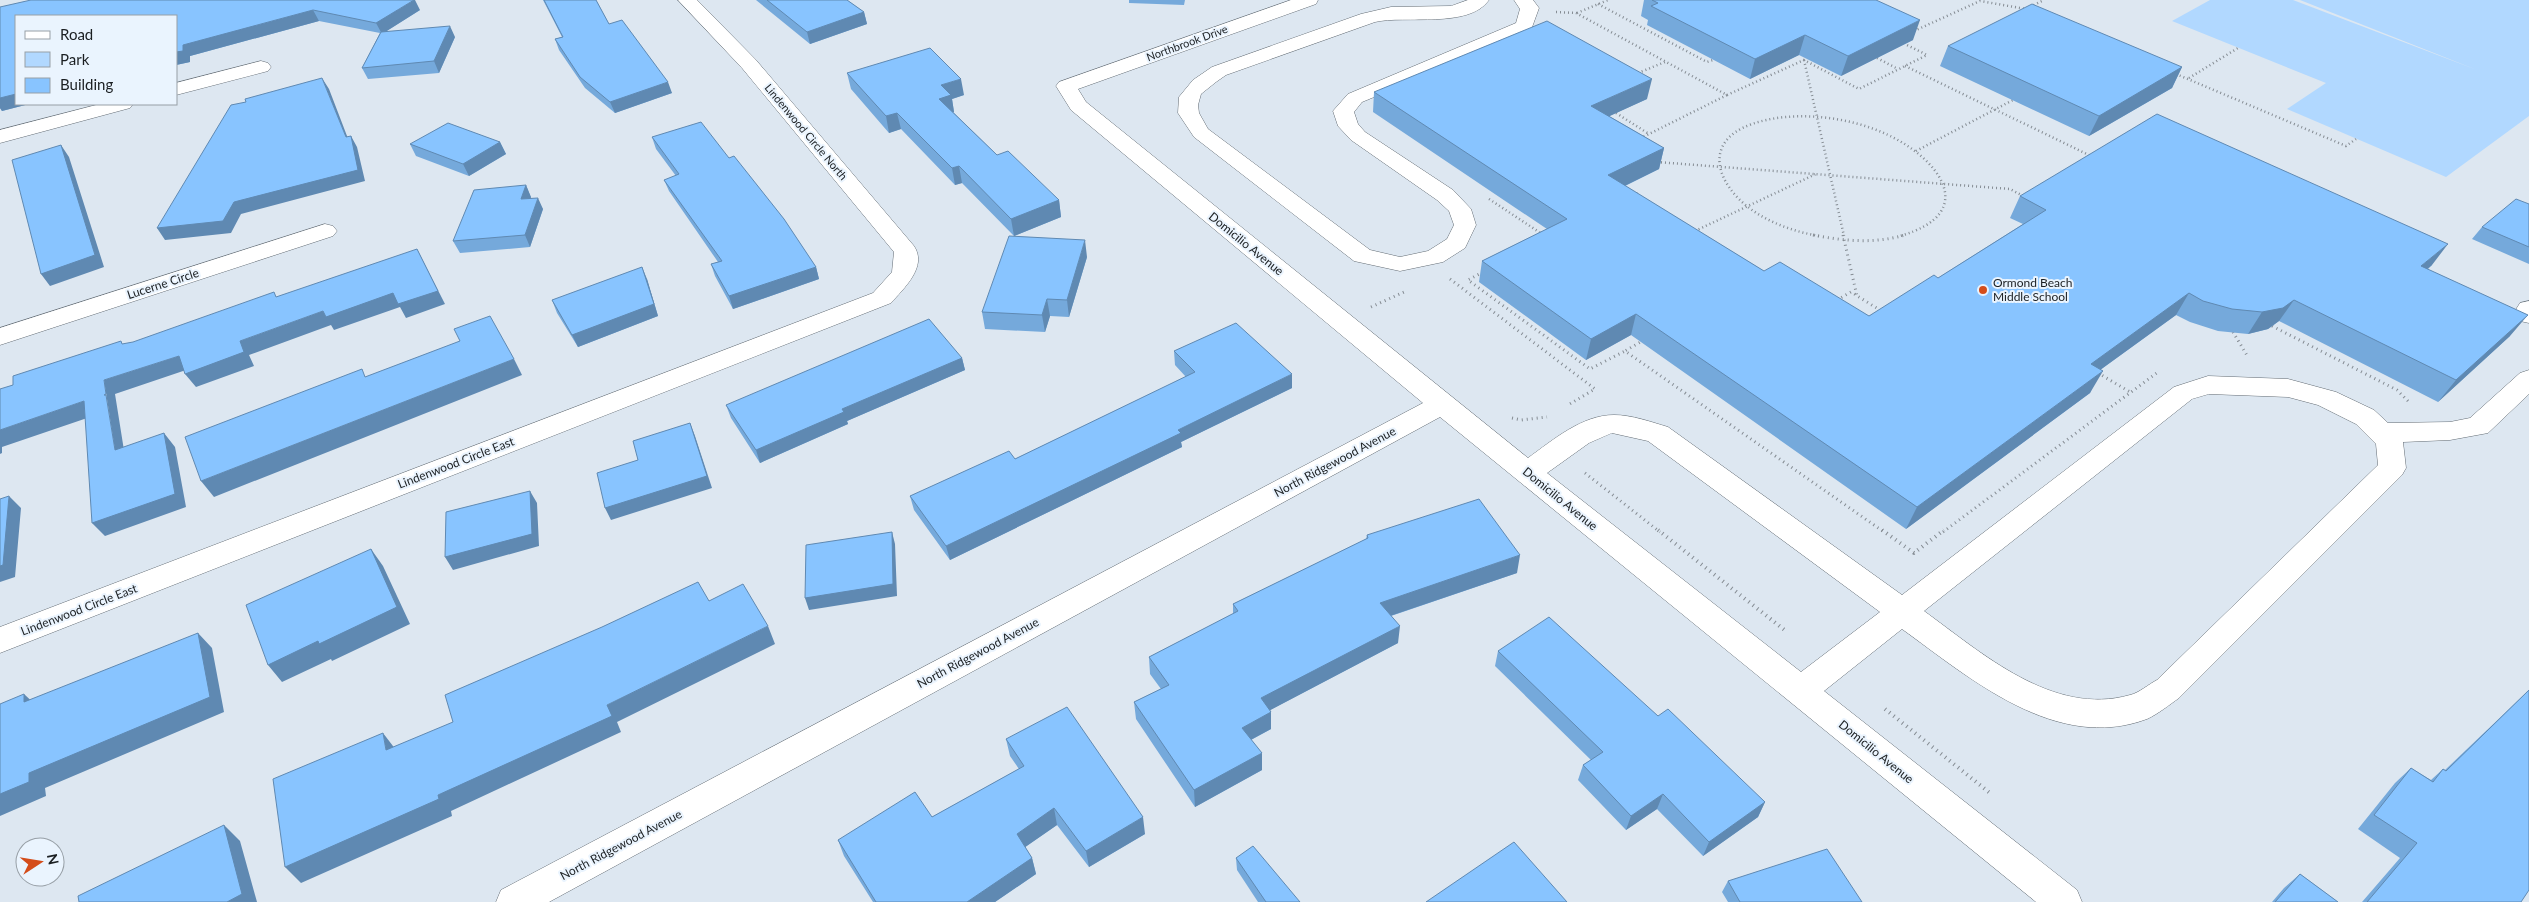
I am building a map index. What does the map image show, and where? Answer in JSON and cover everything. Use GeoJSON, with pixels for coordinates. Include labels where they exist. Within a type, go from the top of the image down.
{"type":"FeatureCollection","features":[{"type":"Feature","properties":{"kind":"street","name":"Lindenwood Circle North"},"geometry":{"type":"LineString","coordinates":[[687,0],[748,64],[906,251],[904,273]]}},
{"type":"Feature","properties":{"kind":"street","name":"Northbrook Drive"},"geometry":{"type":"LineString","coordinates":[[1066,86],[1309,0]]}},
{"type":"Feature","properties":{"kind":"street"},"geometry":{"type":"LineString","coordinates":[[1480,0],[1474,6],[1449,12],[1392,14],[1368,18],[1219,71],[1197,84],[1187,102],[1189,119],[1201,133],[1362,256],[1400,264],[1435,257],[1457,243],[1465,225],[1460,209],[1445,195],[1358,136],[1348,126],[1343,111],[1355,98],[1503,37],[1524,26],[1530,8],[1523,0]]}},
{"type":"Feature","properties":{"kind":"street"},"geometry":{"type":"LineString","coordinates":[[178,88],[261,67]]}},
{"type":"Feature","properties":{"kind":"street","name":"Domicilio Avenue"},"geometry":{"type":"LineString","coordinates":[[1066,86],[1078,106],[1442,404],[2064,902]]}},
{"type":"Feature","properties":{"kind":"street"},"geometry":{"type":"LineString","coordinates":[[0,137],[119,105]]}},
{"type":"Feature","properties":{"kind":"street","name":"Lucerne Circle"},"geometry":{"type":"LineString","coordinates":[[0,337],[325,231]]}},
{"type":"Feature","properties":{"kind":"street","name":"Lindenwood Circle East"},"geometry":{"type":"LineString","coordinates":[[0,640],[882,298],[904,273]]}},
{"type":"Feature","properties":{"kind":"street"},"geometry":{"type":"LineString","coordinates":[[2529,309],[2527,311],[2529,315]]}},
{"type":"Feature","properties":{"kind":"street"},"geometry":{"type":"LineString","coordinates":[[2381,432],[2450,431],[2478,426],[2529,379]]}},
{"type":"Feature","properties":{"kind":"street"},"geometry":{"type":"LineString","coordinates":[[1528,473],[1586,433],[1610,424],[1630,426],[1658,434],[1901,611],[1992,677],[2044,704],[2094,714],[2138,708],[2168,689],[2392,468],[2389,441],[2365,416],[2327,398],[2288,388],[2208,385],[2183,393],[1901,611],[1800,691]]}},
{"type":"Feature","properties":{"kind":"street","name":"North Ridgewood Avenue"},"geometry":{"type":"LineString","coordinates":[[514,902],[1442,404]]}},
{"type":"Feature","properties":{"kind":"path"},"geometry":{"type":"LineString","coordinates":[[1553,8],[1552,12],[1576,13],[1608,0]]}},
{"type":"Feature","properties":{"kind":"path"},"geometry":{"type":"LineString","coordinates":[[2025,9],[2044,0]]}},
{"type":"Feature","properties":{"kind":"path"},"geometry":{"type":"LineString","coordinates":[[1913,32],[1980,1],[2025,9],[2034,13]]}},
{"type":"Feature","properties":{"kind":"path"},"geometry":{"type":"LineString","coordinates":[[1598,4],[1707,62],[1713,60]]}},
{"type":"Feature","properties":{"kind":"path"},"geometry":{"type":"LineString","coordinates":[[1576,13],[1727,96]]}},
{"type":"Feature","properties":{"kind":"path"},"geometry":{"type":"LineString","coordinates":[[1804,60],[1859,89],[1927,55],[1905,44]]}},
{"type":"Feature","properties":{"kind":"path"},"geometry":{"type":"LineString","coordinates":[[2188,79],[2238,48]]}},
{"type":"Feature","properties":{"kind":"path"},"geometry":{"type":"LineString","coordinates":[[1877,58],[1898,69]]}},
{"type":"Feature","properties":{"kind":"path"},"geometry":{"type":"LineString","coordinates":[[1636,140],[1804,60]]}},
{"type":"Feature","properties":{"kind":"path"},"geometry":{"type":"LineString","coordinates":[[1804,60],[1857,296]]}},
{"type":"Feature","properties":{"kind":"path"},"geometry":{"type":"LineString","coordinates":[[1633,75],[1665,62]]}},
{"type":"Feature","properties":{"kind":"path"},"geometry":{"type":"LineString","coordinates":[[1904,66],[2097,159]]}},
{"type":"Feature","properties":{"kind":"path"},"geometry":{"type":"LineString","coordinates":[[2170,71],[2346,146],[2356,139]]}},
{"type":"Feature","properties":{"kind":"path"},"geometry":{"type":"LineString","coordinates":[[1916,151],[2013,100]]}},
{"type":"Feature","properties":{"kind":"path"},"geometry":{"type":"LineString","coordinates":[[1616,113],[1649,134]]}},
{"type":"Feature","properties":{"kind":"path"},"geometry":{"type":"LineString","coordinates":[[1818,117],[1850,122],[1886,134],[1916,151],[1936,169],[1947,189],[1946,208],[1933,224],[1901,237],[1876,241],[1845,240],[1802,232],[1767,219],[1738,199],[1721,178],[1718,157],[1727,139],[1747,125],[1777,118],[1818,117]]}},
{"type":"Feature","properties":{"kind":"path"},"geometry":{"type":"LineString","coordinates":[[1655,162],[2010,189],[2026,198]]}},
{"type":"Feature","properties":{"kind":"path"},"geometry":{"type":"LineString","coordinates":[[1691,233],[1818,173]]}},
{"type":"Feature","properties":{"kind":"path"},"geometry":{"type":"LineString","coordinates":[[1631,196],[1640,192]]}},
{"type":"Feature","properties":{"kind":"path"},"geometry":{"type":"LineString","coordinates":[[1487,204],[1483,196],[1549,238]]}},
{"type":"Feature","properties":{"kind":"path"},"geometry":{"type":"LineString","coordinates":[[1484,271],[1468,280],[1590,369],[1651,336]]}},
{"type":"Feature","properties":{"kind":"path"},"geometry":{"type":"LineString","coordinates":[[1443,274],[1595,389],[1566,406]]}},
{"type":"Feature","properties":{"kind":"path"},"geometry":{"type":"LineString","coordinates":[[1374,315],[1367,309],[1409,290]]}},
{"type":"Feature","properties":{"kind":"path"},"geometry":{"type":"LineString","coordinates":[[1830,303],[1851,292],[1884,313]]}},
{"type":"Feature","properties":{"kind":"path"},"geometry":{"type":"LineString","coordinates":[[2272,326],[2397,390],[2411,404]]}},
{"type":"Feature","properties":{"kind":"path"},"geometry":{"type":"LineString","coordinates":[[2233,332],[2248,357]]}},
{"type":"Feature","properties":{"kind":"path"},"geometry":{"type":"LineString","coordinates":[[1625,351],[1914,553],[2152,375],[2165,369]]}},
{"type":"Feature","properties":{"kind":"path"},"geometry":{"type":"LineString","coordinates":[[2097,373],[2130,392]]}},
{"type":"Feature","properties":{"kind":"path"},"geometry":{"type":"LineString","coordinates":[[1509,416],[1521,420],[1543,419],[1551,415]]}},
{"type":"Feature","properties":{"kind":"path"},"geometry":{"type":"LineString","coordinates":[[1585,473],[1787,632]]}},
{"type":"Feature","properties":{"kind":"green space"},"geometry":{"type":"Polygon","coordinates":[[[2210,0],[2293,0],[2477,70],[2300,0],[2529,0],[2529,116],[2446,177],[2287,109],[2326,83],[2172,21],[2210,0]]]}},
{"type":"Feature","properties":{"kind":"building"},"geometry":{"type":"Polygon","coordinates":[[[31,0],[414,0],[376,23],[313,10],[183,45],[183,51],[178,52],[178,15],[15,15],[15,94],[0,98],[0,7],[31,0]]]}},
{"type":"Feature","properties":{"kind":"building"},"geometry":{"type":"Polygon","coordinates":[[[544,0],[596,0],[609,24],[622,20],[668,82],[610,102],[580,77],[555,39],[563,37],[544,0]]]}},
{"type":"Feature","properties":{"kind":"building"},"geometry":{"type":"Polygon","coordinates":[[[767,0],[847,0],[864,12],[807,32],[767,0]]]}},
{"type":"Feature","properties":{"kind":"building"},"geometry":{"type":"Polygon","coordinates":[[[1652,0],[1876,0],[1920,20],[1848,56],[1805,35],[1755,59],[1651,6],[1658,3],[1652,0]]]}},
{"type":"Feature","properties":{"kind":"building"},"geometry":{"type":"Polygon","coordinates":[[[2032,4],[2182,67],[2099,116],[1948,46],[2032,4]]]}},
{"type":"Feature","properties":{"kind":"building"},"geometry":{"type":"Polygon","coordinates":[[[1547,21],[1652,79],[1591,106],[1664,148],[1608,175],[1764,271],[1780,262],[1869,316],[1934,275],[1938,278],[2046,210],[2020,196],[2157,114],[2448,244],[2421,266],[2528,315],[2456,380],[2294,300],[2283,308],[2262,312],[2232,309],[2203,301],[2189,293],[2091,364],[2103,371],[1917,507],[1636,314],[1591,339],[1482,261],[1567,219],[1374,92],[1547,21]]]}},
{"type":"Feature","properties":{"kind":"building"},"geometry":{"type":"Polygon","coordinates":[[[450,26],[434,61],[362,68],[381,32],[450,26]]]}},
{"type":"Feature","properties":{"kind":"building"},"geometry":{"type":"Polygon","coordinates":[[[930,48],[961,79],[941,85],[951,95],[939,99],[997,155],[1008,151],[1059,200],[1011,219],[959,166],[952,168],[897,113],[886,116],[847,73],[930,48]]]}},
{"type":"Feature","properties":{"kind":"building"},"geometry":{"type":"Polygon","coordinates":[[[322,78],[346,137],[351,136],[358,170],[234,202],[223,221],[157,228],[231,105],[246,102],[245,99],[322,78]]]}},
{"type":"Feature","properties":{"kind":"building"},"geometry":{"type":"Polygon","coordinates":[[[701,122],[729,158],[734,156],[784,219],[816,267],[729,296],[711,264],[722,261],[664,180],[679,174],[652,137],[701,122]]]}},
{"type":"Feature","properties":{"kind":"building"},"geometry":{"type":"Polygon","coordinates":[[[448,123],[500,142],[463,164],[410,144],[448,123]]]}},
{"type":"Feature","properties":{"kind":"building"},"geometry":{"type":"Polygon","coordinates":[[[61,145],[95,255],[41,274],[12,160],[61,145]]]}},
{"type":"Feature","properties":{"kind":"building"},"geometry":{"type":"Polygon","coordinates":[[[526,185],[521,199],[538,198],[525,235],[453,241],[474,190],[526,185]]]}},
{"type":"Feature","properties":{"kind":"building"},"geometry":{"type":"Polygon","coordinates":[[[2516,199],[2529,204],[2529,247],[2482,227],[2516,199]]]}},
{"type":"Feature","properties":{"kind":"building"},"geometry":{"type":"Polygon","coordinates":[[[1009,236],[1085,240],[1067,300],[1047,299],[1042,315],[982,312],[1009,236]]]}},
{"type":"Feature","properties":{"kind":"building"},"geometry":{"type":"Polygon","coordinates":[[[417,249],[438,291],[398,304],[393,293],[326,317],[323,311],[240,341],[244,352],[185,374],[179,356],[104,380],[106,394],[104,395],[106,395],[115,450],[164,433],[175,494],[92,523],[84,401],[0,430],[0,389],[13,385],[13,376],[121,341],[122,344],[133,342],[274,292],[276,297],[417,249]]]}},
{"type":"Feature","properties":{"kind":"building"},"geometry":{"type":"Polygon","coordinates":[[[642,267],[654,304],[572,335],[552,300],[642,267]]]}},
{"type":"Feature","properties":{"kind":"building"},"geometry":{"type":"Polygon","coordinates":[[[490,316],[514,359],[201,481],[185,437],[362,369],[365,377],[460,341],[454,329],[490,316]]]}},
{"type":"Feature","properties":{"kind":"building"},"geometry":{"type":"Polygon","coordinates":[[[929,319],[962,358],[842,409],[844,412],[756,450],[726,405],[929,319]]]}},
{"type":"Feature","properties":{"kind":"building"},"geometry":{"type":"Polygon","coordinates":[[[1236,323],[1292,374],[1178,430],[1181,433],[946,546],[910,496],[1009,451],[1015,459],[1195,372],[1174,351],[1236,323]]]}},
{"type":"Feature","properties":{"kind":"building"},"geometry":{"type":"Polygon","coordinates":[[[690,423],[707,476],[605,508],[597,473],[638,460],[633,441],[690,423]]]}},
{"type":"Feature","properties":{"kind":"building"},"geometry":{"type":"Polygon","coordinates":[[[530,491],[532,534],[445,557],[446,512],[530,491]]]}},
{"type":"Feature","properties":{"kind":"building"},"geometry":{"type":"Polygon","coordinates":[[[9,496],[3,565],[0,566],[0,499],[9,496]]]}},
{"type":"Feature","properties":{"kind":"building"},"geometry":{"type":"Polygon","coordinates":[[[1479,499],[1520,555],[1380,603],[1400,626],[1261,698],[1271,712],[1242,728],[1262,753],[1194,790],[1134,702],[1169,685],[1149,657],[1238,611],[1233,604],[1368,538],[1367,535],[1479,499]]]}},
{"type":"Feature","properties":{"kind":"building"},"geometry":{"type":"Polygon","coordinates":[[[892,532],[893,584],[805,598],[806,545],[892,532]]]}},
{"type":"Feature","properties":{"kind":"building"},"geometry":{"type":"Polygon","coordinates":[[[371,549],[397,607],[319,644],[318,641],[268,665],[246,605],[371,549]]]}},
{"type":"Feature","properties":{"kind":"building"},"geometry":{"type":"Polygon","coordinates":[[[698,582],[709,601],[743,584],[768,626],[607,705],[612,716],[438,795],[439,799],[285,867],[273,779],[383,733],[386,750],[453,722],[445,695],[602,627],[698,582]]]}},
{"type":"Feature","properties":{"kind":"building"},"geometry":{"type":"Polygon","coordinates":[[[1549,617],[1658,716],[1668,709],[1765,802],[1709,842],[1663,794],[1631,816],[1583,765],[1603,752],[1498,651],[1549,617]]]}},
{"type":"Feature","properties":{"kind":"building"},"geometry":{"type":"Polygon","coordinates":[[[198,633],[210,697],[29,773],[29,782],[0,794],[0,704],[24,694],[24,702],[198,633]]]}},
{"type":"Feature","properties":{"kind":"building"},"geometry":{"type":"Polygon","coordinates":[[[2529,690],[2529,890],[2521,902],[2367,902],[2417,843],[2374,815],[2411,768],[2433,782],[2443,769],[2446,771],[2529,690]]]}},
{"type":"Feature","properties":{"kind":"building"},"geometry":{"type":"Polygon","coordinates":[[[1067,707],[1143,817],[1086,851],[1054,808],[1017,834],[1032,858],[967,902],[876,902],[838,840],[915,792],[932,817],[1024,766],[1006,739],[1067,707]]]}},
{"type":"Feature","properties":{"kind":"building"},"geometry":{"type":"Polygon","coordinates":[[[224,825],[242,894],[227,902],[79,902],[78,896],[224,825]]]}},
{"type":"Feature","properties":{"kind":"building"},"geometry":{"type":"Polygon","coordinates":[[[1514,842],[1567,902],[1426,902],[1514,842]]]}},
{"type":"Feature","properties":{"kind":"building"},"geometry":{"type":"Polygon","coordinates":[[[1253,846],[1300,902],[1266,902],[1236,858],[1253,846]]]}},
{"type":"Feature","properties":{"kind":"building"},"geometry":{"type":"Polygon","coordinates":[[[1827,849],[1862,902],[1740,902],[1728,881],[1827,849]]]}},
{"type":"Feature","properties":{"kind":"building"},"geometry":{"type":"Polygon","coordinates":[[[2300,874],[2338,902],[2275,902],[2300,874]]]}},
{"type":"Feature","properties":{"kind":"place","name":"Ormond Beach Middle School"},"geometry":{"type":"Point","coordinates":[1983,290]}}]}
